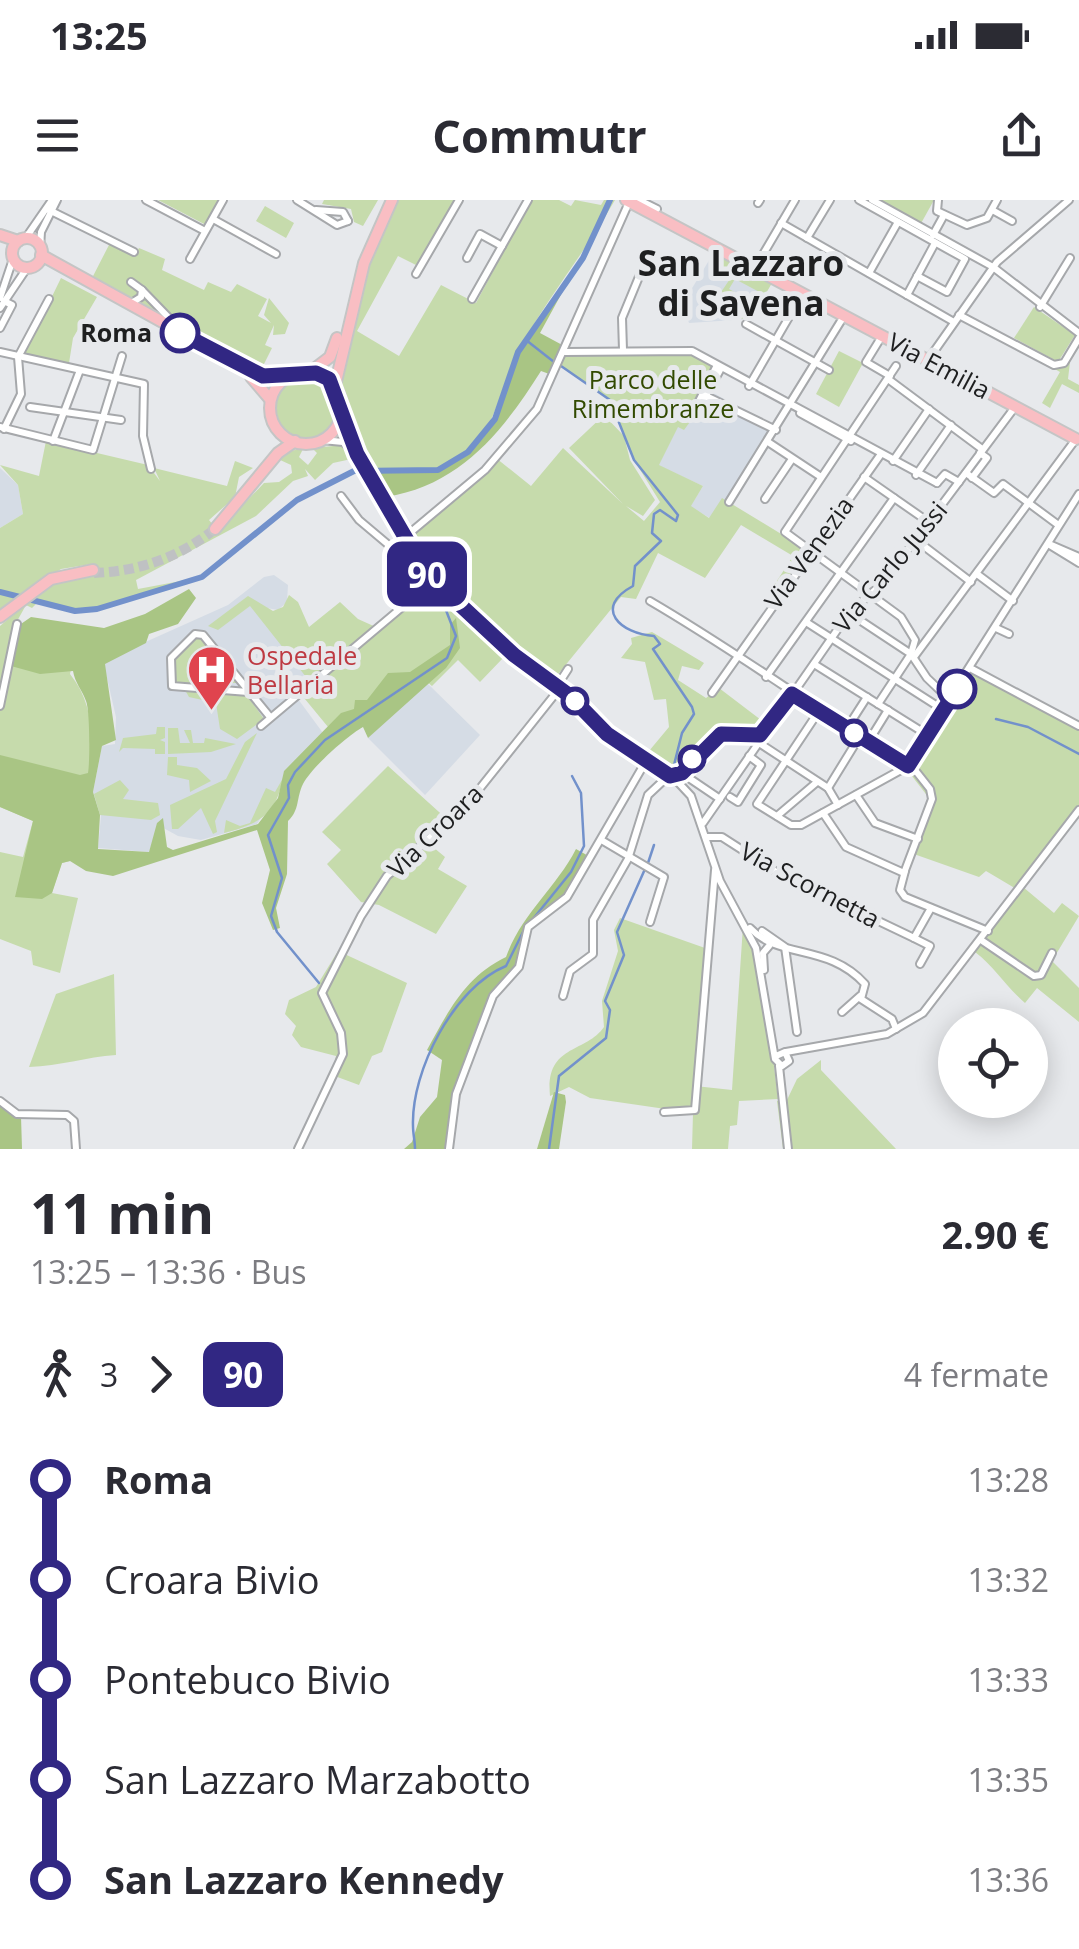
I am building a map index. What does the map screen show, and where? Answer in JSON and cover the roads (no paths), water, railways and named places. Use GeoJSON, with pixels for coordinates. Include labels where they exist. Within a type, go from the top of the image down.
{"type":"FeatureCollection","features":[{"type":"Feature","properties":{"kind":"main road"},"geometry":{"type":"LineString","coordinates":[[0,238],[22,240],[36,259],[48,267],[206,349],[257,374],[285,378],[310,373],[324,364],[334,349],[362,246],[388,200]]}},
{"type":"Feature","properties":{"kind":"main road"},"geometry":{"type":"LineString","coordinates":[[280,432],[295,441],[322,440],[338,427],[340,409],[335,387],[364,263],[388,200]]}},
{"type":"Feature","properties":{"kind":"main road","name":"Via Emilia"},"geometry":{"type":"LineString","coordinates":[[631,200],[1077,440]]}},
{"type":"Feature","properties":{"kind":"main road"},"geometry":{"type":"LineString","coordinates":[[0,238],[13,256],[36,259],[129,305],[258,381],[270,398],[280,432],[273,454],[215,528],[278,453],[295,441]]}},
{"type":"Feature","properties":{"kind":"main road"},"geometry":{"type":"LineString","coordinates":[[13,256],[22,240]]}},
{"type":"Feature","properties":{"kind":"main road"},"geometry":{"type":"LineString","coordinates":[[310,373],[325,376],[335,387]]}},
{"type":"Feature","properties":{"kind":"main road"},"geometry":{"type":"LineString","coordinates":[[270,398],[274,386],[285,378]]}},
{"type":"Feature","properties":{"kind":"main road"},"geometry":{"type":"LineString","coordinates":[[3,614],[41,585],[62,575],[93,571]]}},
{"type":"Feature","properties":{"kind":"street"},"geometry":{"type":"LineString","coordinates":[[1,302],[36,259],[41,232],[54,200]]}},
{"type":"Feature","properties":{"kind":"street"},"geometry":{"type":"LineString","coordinates":[[146,200],[205,231]]}},
{"type":"Feature","properties":{"kind":"street"},"geometry":{"type":"LineString","coordinates":[[190,259],[223,200]]}},
{"type":"Feature","properties":{"kind":"street"},"geometry":{"type":"LineString","coordinates":[[416,274],[459,200]]}},
{"type":"Feature","properties":{"kind":"street"},"geometry":{"type":"LineString","coordinates":[[463,292],[472,298],[528,200]]}},
{"type":"Feature","properties":{"kind":"street"},"geometry":{"type":"LineString","coordinates":[[405,537],[484,470],[534,414],[631,200]]}},
{"type":"Feature","properties":{"kind":"street"},"geometry":{"type":"LineString","coordinates":[[656,212],[663,200]]}},
{"type":"Feature","properties":{"kind":"street"},"geometry":{"type":"LineString","coordinates":[[756,268],[795,200]]}},
{"type":"Feature","properties":{"kind":"street"},"geometry":{"type":"LineString","coordinates":[[807,238],[830,200]]}},
{"type":"Feature","properties":{"kind":"street"},"geometry":{"type":"LineString","coordinates":[[782,224],[907,295],[1054,366],[1065,362],[1079,335],[993,268],[859,200]]}},
{"type":"Feature","properties":{"kind":"street"},"geometry":{"type":"LineString","coordinates":[[872,200],[900,219]]}},
{"type":"Feature","properties":{"kind":"street"},"geometry":{"type":"LineString","coordinates":[[938,200],[936,210],[973,225],[994,211],[997,200]]}},
{"type":"Feature","properties":{"kind":"street"},"geometry":{"type":"LineString","coordinates":[[928,360],[993,268],[1070,200]]}},
{"type":"Feature","properties":{"kind":"street"},"geometry":{"type":"LineString","coordinates":[[300,201],[337,225],[348,221],[343,212],[314,210]]}},
{"type":"Feature","properties":{"kind":"street"},"geometry":{"type":"LineString","coordinates":[[22,240],[49,210]]}},
{"type":"Feature","properties":{"kind":"street"},"geometry":{"type":"LineString","coordinates":[[49,210],[134,252]]}},
{"type":"Feature","properties":{"kind":"street"},"geometry":{"type":"LineString","coordinates":[[994,211],[1012,221]]}},
{"type":"Feature","properties":{"kind":"street"},"geometry":{"type":"LineString","coordinates":[[907,295],[944,215]]}},
{"type":"Feature","properties":{"kind":"street"},"geometry":{"type":"LineString","coordinates":[[869,274],[900,219]]}},
{"type":"Feature","properties":{"kind":"street"},"geometry":{"type":"LineString","coordinates":[[212,220],[276,254]]}},
{"type":"Feature","properties":{"kind":"street"},"geometry":{"type":"LineString","coordinates":[[466,258],[480,234],[502,246]]}},
{"type":"Feature","properties":{"kind":"street"},"geometry":{"type":"LineString","coordinates":[[917,276],[946,292],[964,259],[934,238]]}},
{"type":"Feature","properties":{"kind":"street"},"geometry":{"type":"LineString","coordinates":[[623,350],[624,311],[648,255],[674,265]]}},
{"type":"Feature","properties":{"kind":"street"},"geometry":{"type":"LineString","coordinates":[[1,302],[13,256]]}},
{"type":"Feature","properties":{"kind":"street"},"geometry":{"type":"LineString","coordinates":[[1040,306],[1070,258]]}},
{"type":"Feature","properties":{"kind":"street"},"geometry":{"type":"LineString","coordinates":[[131,282],[170,320],[188,327]]}},
{"type":"Feature","properties":{"kind":"street"},"geometry":{"type":"LineString","coordinates":[[129,305],[142,297],[142,290]]}},
{"type":"Feature","properties":{"kind":"street"},"geometry":{"type":"LineString","coordinates":[[750,384],[803,293]]}},
{"type":"Feature","properties":{"kind":"street"},"geometry":{"type":"LineString","coordinates":[[48,299],[18,357],[21,394],[2,428],[92,450],[122,356]]}},
{"type":"Feature","properties":{"kind":"street"},"geometry":{"type":"LineString","coordinates":[[0,328],[12,306],[1,302]]}},
{"type":"Feature","properties":{"kind":"street"},"geometry":{"type":"LineString","coordinates":[[729,502],[845,315]]}},
{"type":"Feature","properties":{"kind":"street"},"geometry":{"type":"LineString","coordinates":[[746,324],[829,370]]}},
{"type":"Feature","properties":{"kind":"street"},"geometry":{"type":"LineString","coordinates":[[882,336],[866,362],[981,451]]}},
{"type":"Feature","properties":{"kind":"street"},"geometry":{"type":"LineString","coordinates":[[566,347],[577,351],[675,348],[691,352],[951,494]]}},
{"type":"Feature","properties":{"kind":"street"},"geometry":{"type":"LineString","coordinates":[[0,352],[144,384],[143,436],[151,469]]}},
{"type":"Feature","properties":{"kind":"street"},"geometry":{"type":"LineString","coordinates":[[896,366],[786,528],[788,536],[870,591],[909,626],[916,646],[913,655]]}},
{"type":"Feature","properties":{"kind":"street"},"geometry":{"type":"LineString","coordinates":[[719,368],[698,410],[693,408],[719,368]]}},
{"type":"Feature","properties":{"kind":"street"},"geometry":{"type":"LineString","coordinates":[[53,441],[80,370]]}},
{"type":"Feature","properties":{"kind":"street"},"geometry":{"type":"LineString","coordinates":[[706,396],[776,430]]}},
{"type":"Feature","properties":{"kind":"street","name":"Via Carlo Jussi"},"geometry":{"type":"LineString","coordinates":[[702,824],[849,613],[884,582],[959,482],[969,476],[981,451],[1015,407]]}},
{"type":"Feature","properties":{"kind":"street"},"geometry":{"type":"LineString","coordinates":[[13,408],[121,420]]}},
{"type":"Feature","properties":{"kind":"street"},"geometry":{"type":"LineString","coordinates":[[340,409],[358,456],[405,537],[442,590],[514,655],[558,687],[607,734],[685,788]]}},
{"type":"Feature","properties":{"kind":"street"},"geometry":{"type":"LineString","coordinates":[[893,462],[930,409]]}},
{"type":"Feature","properties":{"kind":"street"},"geometry":{"type":"LineString","coordinates":[[916,474],[951,425]]}},
{"type":"Feature","properties":{"kind":"street"},"geometry":{"type":"LineString","coordinates":[[322,440],[343,442],[358,456]]}},
{"type":"Feature","properties":{"kind":"street"},"geometry":{"type":"LineString","coordinates":[[878,704],[1077,440]]}},
{"type":"Feature","properties":{"kind":"street"},"geometry":{"type":"LineString","coordinates":[[768,442],[821,477]]}},
{"type":"Feature","properties":{"kind":"street","name":"Via Venezia"},"geometry":{"type":"LineString","coordinates":[[712,693],[737,652],[880,455]]}},
{"type":"Feature","properties":{"kind":"street"},"geometry":{"type":"LineString","coordinates":[[765,499],[792,459]]}},
{"type":"Feature","properties":{"kind":"street"},"geometry":{"type":"LineString","coordinates":[[937,485],[945,474],[959,482]]}},
{"type":"Feature","properties":{"kind":"street"},"geometry":{"type":"LineString","coordinates":[[969,476],[994,493],[1004,484],[1056,524]]}},
{"type":"Feature","properties":{"kind":"street"},"geometry":{"type":"LineString","coordinates":[[864,477],[930,524]]}},
{"type":"Feature","properties":{"kind":"street"},"geometry":{"type":"LineString","coordinates":[[820,711],[758,804],[796,826],[896,774],[906,765],[1079,494]]}},
{"type":"Feature","properties":{"kind":"street"},"geometry":{"type":"LineString","coordinates":[[340,496],[359,520],[397,552],[398,571],[414,598]]}},
{"type":"Feature","properties":{"kind":"street"},"geometry":{"type":"LineString","coordinates":[[766,677],[894,498]]}},
{"type":"Feature","properties":{"kind":"street"},"geometry":{"type":"LineString","coordinates":[[1048,544],[1056,524],[1069,510]]}},
{"type":"Feature","properties":{"kind":"street"},"geometry":{"type":"LineString","coordinates":[[916,540],[970,582]]}},
{"type":"Feature","properties":{"kind":"street"},"geometry":{"type":"LineString","coordinates":[[1048,544],[1079,560]]}},
{"type":"Feature","properties":{"kind":"street"},"geometry":{"type":"LineString","coordinates":[[977,574],[1014,601]]}},
{"type":"Feature","properties":{"kind":"street"},"geometry":{"type":"LineString","coordinates":[[260,726],[414,598],[442,590]]}},
{"type":"Feature","properties":{"kind":"street"},"geometry":{"type":"LineString","coordinates":[[650,601],[737,652],[766,677],[906,765],[929,796],[901,894],[988,931]]}},
{"type":"Feature","properties":{"kind":"street"},"geometry":{"type":"LineString","coordinates":[[849,613],[913,655],[926,678],[949,698]]}},
{"type":"Feature","properties":{"kind":"street"},"geometry":{"type":"LineString","coordinates":[[806,622],[942,709]]}},
{"type":"Feature","properties":{"kind":"street"},"geometry":{"type":"LineString","coordinates":[[0,706],[18,624]]}},
{"type":"Feature","properties":{"kind":"street"},"geometry":{"type":"LineString","coordinates":[[996,628],[1009,634]]}},
{"type":"Feature","properties":{"kind":"street"},"geometry":{"type":"LineString","coordinates":[[237,685],[172,686],[171,658],[199,633],[237,685],[270,717]]}},
{"type":"Feature","properties":{"kind":"street"},"geometry":{"type":"LineString","coordinates":[[916,646],[926,642]]}},
{"type":"Feature","properties":{"kind":"street"},"geometry":{"type":"LineString","coordinates":[[814,664],[926,734]]}},
{"type":"Feature","properties":{"kind":"street"},"geometry":{"type":"LineString","coordinates":[[970,668],[1079,726]]}},
{"type":"Feature","properties":{"kind":"street","name":"Via Croara"},"geometry":{"type":"LineString","coordinates":[[298,1149],[343,1054],[340,1033],[322,994],[360,916],[387,876],[469,802],[568,669]]}},
{"type":"Feature","properties":{"kind":"street"},"geometry":{"type":"LineString","coordinates":[[849,725],[867,697]]}},
{"type":"Feature","properties":{"kind":"street"},"geometry":{"type":"LineString","coordinates":[[870,739],[888,710]]}},
{"type":"Feature","properties":{"kind":"street"},"geometry":{"type":"LineString","coordinates":[[767,731],[718,736],[685,774],[685,788],[716,868],[747,926],[763,982],[772,1042],[784,1064],[780,1078],[788,1149]]}},
{"type":"Feature","properties":{"kind":"street"},"geometry":{"type":"LineString","coordinates":[[744,735],[828,788],[838,805]]}},
{"type":"Feature","properties":{"kind":"street"},"geometry":{"type":"LineString","coordinates":[[828,788],[860,736]]}},
{"type":"Feature","properties":{"kind":"street","name":"Via Carlo Jussi"},"geometry":{"type":"LineString","coordinates":[[730,797],[738,802],[761,765],[749,756]]}},
{"type":"Feature","properties":{"kind":"street"},"geometry":{"type":"LineString","coordinates":[[449,1149],[456,1094],[493,996],[519,967],[528,927],[567,897],[603,841],[646,761]]}},
{"type":"Feature","properties":{"kind":"street"},"geometry":{"type":"LineString","coordinates":[[562,996],[570,970],[594,954],[593,920],[628,859],[627,852],[648,794],[670,776],[685,774],[720,798]]}},
{"type":"Feature","properties":{"kind":"street"},"geometry":{"type":"LineString","coordinates":[[777,816],[817,782]]}},
{"type":"Feature","properties":{"kind":"street"},"geometry":{"type":"LineString","coordinates":[[856,795],[875,823],[916,838]]}},
{"type":"Feature","properties":{"kind":"street"},"geometry":{"type":"LineString","coordinates":[[781,1053],[870,1038],[896,1030],[921,1015],[1079,810]]}},
{"type":"Feature","properties":{"kind":"street"},"geometry":{"type":"LineString","coordinates":[[823,813],[838,839],[852,852],[904,873]]}},
{"type":"Feature","properties":{"kind":"street","name":"Via Scornetta"},"geometry":{"type":"LineString","coordinates":[[706,837],[722,837],[778,873],[914,938]]}},
{"type":"Feature","properties":{"kind":"street"},"geometry":{"type":"LineString","coordinates":[[603,841],[664,877],[650,922]]}},
{"type":"Feature","properties":{"kind":"street"},"geometry":{"type":"LineString","coordinates":[[664,1112],[694,1110],[716,868]]}},
{"type":"Feature","properties":{"kind":"street"},"geometry":{"type":"LineString","coordinates":[[920,964],[930,946],[914,938],[931,908]]}},
{"type":"Feature","properties":{"kind":"street"},"geometry":{"type":"LineString","coordinates":[[747,926],[762,942],[820,953],[859,977],[865,984],[860,996],[842,1012]]}},
{"type":"Feature","properties":{"kind":"street"},"geometry":{"type":"LineString","coordinates":[[762,932],[785,948],[797,1032]]}},
{"type":"Feature","properties":{"kind":"street"},"geometry":{"type":"LineString","coordinates":[[981,940],[1034,976],[1041,975],[1052,953]]}},
{"type":"Feature","properties":{"kind":"street"},"geometry":{"type":"LineString","coordinates":[[763,982],[763,953],[773,945]]}},
{"type":"Feature","properties":{"kind":"street"},"geometry":{"type":"LineString","coordinates":[[860,996],[890,1019],[902,1022],[921,1015]]}},
{"type":"Feature","properties":{"kind":"street"},"geometry":{"type":"LineString","coordinates":[[890,1019],[896,1030]]}},
{"type":"Feature","properties":{"kind":"street"},"geometry":{"type":"LineString","coordinates":[[870,1038],[887,1029],[890,1019]]}},
{"type":"Feature","properties":{"kind":"street"},"geometry":{"type":"LineString","coordinates":[[784,1064],[806,1048]]}},
{"type":"Feature","properties":{"kind":"street"},"geometry":{"type":"LineString","coordinates":[[781,1053],[784,1064]]}},
{"type":"Feature","properties":{"kind":"street"},"geometry":{"type":"LineString","coordinates":[[0,1102],[17,1114],[67,1115],[74,1121],[76,1149]]}},
{"type":"Feature","properties":{"kind":"waterway"},"geometry":{"type":"LineString","coordinates":[[0,592],[75,611],[97,609],[202,577],[297,500],[354,471],[438,470],[468,452],[495,419],[518,352],[583,258],[610,200]]}},
{"type":"Feature","properties":{"kind":"waterway"},"geometry":{"type":"LineString","coordinates":[[526,340],[554,362]]}},
{"type":"Feature","properties":{"kind":"waterway"},"geometry":{"type":"LineString","coordinates":[[561,366],[610,400],[634,460],[678,515],[676,521],[660,510],[654,514],[652,533],[661,541],[635,566],[633,586],[621,594],[613,611],[622,625],[654,636],[660,644],[653,649],[692,707],[694,714],[682,733],[674,765]]}},
{"type":"Feature","properties":{"kind":"waterway"},"geometry":{"type":"LineString","coordinates":[[319,983],[277,932],[271,916],[282,878],[268,835],[289,798],[288,785],[295,772],[325,740],[447,658],[456,636],[442,600]]}},
{"type":"Feature","properties":{"kind":"waterway"},"geometry":{"type":"LineString","coordinates":[[996,719],[1028,727],[1079,754]]}},
{"type":"Feature","properties":{"kind":"waterway"},"geometry":{"type":"LineString","coordinates":[[529,924],[571,872],[584,846],[581,793],[572,776]]}},
{"type":"Feature","properties":{"kind":"waterway"},"geometry":{"type":"LineString","coordinates":[[648,863],[654,845]]}},
{"type":"Feature","properties":{"kind":"waterway"},"geometry":{"type":"LineString","coordinates":[[549,1149],[559,1076],[606,1038],[610,1010],[605,1001],[624,955],[617,932],[645,869]]}},
{"type":"Feature","properties":{"kind":"waterway"},"geometry":{"type":"LineString","coordinates":[[415,1149],[414,1104],[439,1033],[469,992],[506,966],[524,930]]}},
{"type":"Feature","properties":{"kind":"tunnel"},"geometry":{"type":"LineString","coordinates":[[94,573],[158,561],[215,529]]}},
{"type":"Feature","properties":{"kind":"place","name":"Roma"},"geometry":{"type":"Point","coordinates":[180,333]}},
{"type":"Feature","properties":{"kind":"place","name":"Ospedale Bellaria"},"geometry":{"type":"Point","coordinates":[212,712]}},
{"type":"Feature","properties":{"kind":"district","name":"San Lazzaro di Savena"},"geometry":{"type":"Point","coordinates":[741,284]}},
{"type":"Feature","properties":{"kind":"park label","name":"Parco delle Rimembranze"},"geometry":{"type":"Point","coordinates":[653,394]}}]}
